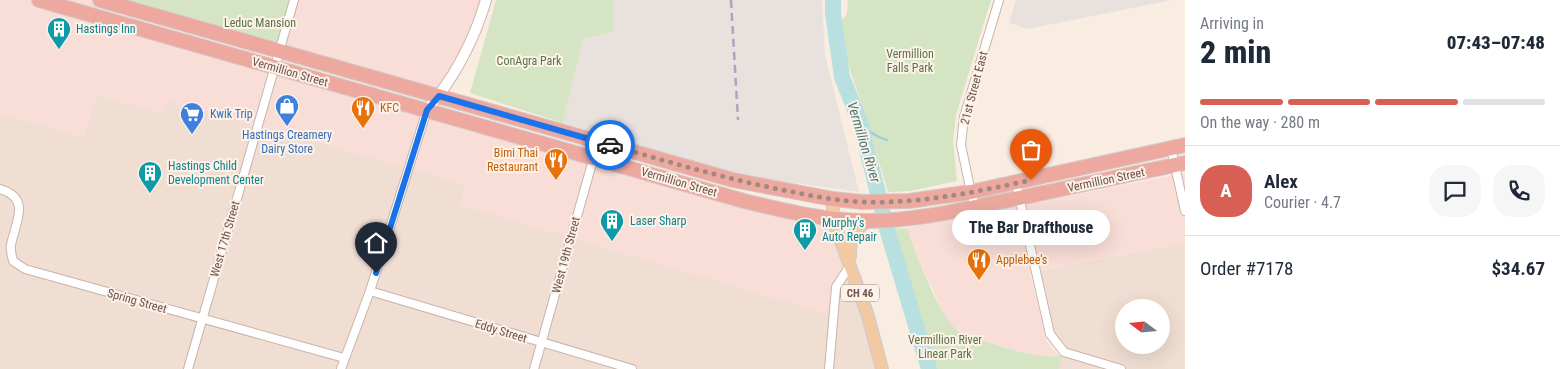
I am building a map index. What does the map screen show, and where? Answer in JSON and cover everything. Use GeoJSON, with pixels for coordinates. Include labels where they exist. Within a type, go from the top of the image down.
{"type":"FeatureCollection","features":[{"type":"Feature","properties":{"kind":"highway","name":"Vermillion Street"},"geometry":{"type":"LineString","coordinates":[[39,0],[744,201],[789,212],[834,219],[866,221],[914,218],[1180,164]]}},
{"type":"Feature","properties":{"kind":"highway","name":"Vermillion Street"},"geometry":{"type":"LineString","coordinates":[[100,0],[733,180],[833,199],[862,202],[909,201],[970,192],[1178,146]]}},
{"type":"Feature","properties":{"kind":"main road","name":"CH 46"},"geometry":{"type":"LineString","coordinates":[[833,199],[834,219],[868,316],[882,369]]}},
{"type":"Feature","properties":{"kind":"main road"},"geometry":{"type":"LineString","coordinates":[[850,264],[851,240],[855,231],[866,221]]}},
{"type":"Feature","properties":{"kind":"street"},"geometry":{"type":"LineString","coordinates":[[96,16],[100,0]]}},
{"type":"Feature","properties":{"kind":"street","name":"West 17th Street"},"geometry":{"type":"LineString","coordinates":[[188,369],[294,0]]}},
{"type":"Feature","properties":{"kind":"street"},"geometry":{"type":"LineString","coordinates":[[341,369],[370,291],[427,110],[460,66],[486,0]]}},
{"type":"Feature","properties":{"kind":"street","name":"21st Street East"},"geometry":{"type":"LineString","coordinates":[[975,207],[970,192],[961,145],[964,117],[999,0]]}},
{"type":"Feature","properties":{"kind":"street","name":"West 19th Street"},"geometry":{"type":"LineString","coordinates":[[534,369],[598,142]]}},
{"type":"Feature","properties":{"kind":"street"},"geometry":{"type":"LineString","coordinates":[[1178,146],[1185,211]]}},
{"type":"Feature","properties":{"kind":"street"},"geometry":{"type":"LineString","coordinates":[[1016,183],[1050,334],[1064,352],[1121,369]]}},
{"type":"Feature","properties":{"kind":"street","name":"Spring Street"},"geometry":{"type":"LineString","coordinates":[[0,190],[8,192],[18,201],[20,213],[11,248],[13,261],[25,269],[344,358]]}},
{"type":"Feature","properties":{"kind":"street"},"geometry":{"type":"LineString","coordinates":[[829,369],[836,287],[850,264]]}},
{"type":"Feature","properties":{"kind":"street","name":"Eddy Street"},"geometry":{"type":"LineString","coordinates":[[370,291],[632,369]]}},
{"type":"Feature","properties":{"kind":"shaded area"},"geometry":{"type":"Polygon","coordinates":[[[0,0],[100,0],[96,16],[833,219],[851,264],[836,287],[834,316],[460,205],[465,184],[167,100],[163,113],[96,94],[84,137],[0,113],[0,0]]]}},
{"type":"Feature","properties":{"kind":"shaded area"},"geometry":{"type":"Polygon","coordinates":[[[294,0],[486,0],[439,96],[279,52],[294,0]]]}},
{"type":"Feature","properties":{"kind":"shaded area"},"geometry":{"type":"Polygon","coordinates":[[[613,0],[822,0],[825,55],[859,192],[739,175],[563,123],[583,39],[613,32],[613,0]]]}},
{"type":"Feature","properties":{"kind":"shaded area"},"geometry":{"type":"Polygon","coordinates":[[[1016,0],[1172,0],[1028,29],[1009,23],[1016,0]]]}},
{"type":"Feature","properties":{"kind":"shaded area"},"geometry":{"type":"Polygon","coordinates":[[[96,94],[162,113],[167,100],[466,184],[461,205],[836,287],[851,264],[882,369],[0,369],[0,113],[84,137],[96,94]]]}},
{"type":"Feature","properties":{"kind":"shaded area"},"geometry":{"type":"Polygon","coordinates":[[[1185,173],[1185,243],[1030,272],[1047,342],[1059,356],[1035,357],[967,335],[952,326],[946,319],[907,228],[1185,173]]]}},
{"type":"Feature","properties":{"kind":"shaded area"},"geometry":{"type":"Polygon","coordinates":[[[1185,243],[1185,369],[1059,369],[1064,352],[1050,334],[1037,271],[1185,243]]]}},
{"type":"Feature","properties":{"kind":"green space","name":"Leduc Mansion"},"geometry":{"type":"Polygon","coordinates":[[[100,0],[294,0],[279,52],[100,0]]]}},
{"type":"Feature","properties":{"kind":"green space","name":"ConAgra Park"},"geometry":{"type":"Polygon","coordinates":[[[496,0],[613,0],[613,32],[583,39],[563,123],[470,93],[496,0]]]}},
{"type":"Feature","properties":{"kind":"green space","name":"Vermillion Falls Park"},"geometry":{"type":"Polygon","coordinates":[[[848,0],[991,0],[956,115],[953,141],[957,181],[910,191],[888,192],[847,61],[840,22],[847,14],[848,0]]]}},
{"type":"Feature","properties":{"kind":"green space","name":"Vermillion River Linear Park"},"geometry":{"type":"Polygon","coordinates":[[[907,228],[936,300],[952,325],[965,334],[1022,352],[1059,356],[1064,352],[1059,369],[929,369],[887,229],[907,228]]]}},
{"type":"Feature","properties":{"kind":"waterway","name":"Vermillion River"},"geometry":{"type":"LineString","coordinates":[[833,0],[833,13],[842,77],[860,122],[887,229],[929,369]]}},
{"type":"Feature","properties":{"kind":"waterway"},"geometry":{"type":"LineString","coordinates":[[860,122],[872,133],[887,140]]}},
{"type":"Feature","properties":{"kind":"railway"},"geometry":{"type":"LineString","coordinates":[[731,0],[738,120]]}},
{"type":"Feature","properties":{"kind":"way so far"},"geometry":{"type":"LineString","coordinates":[[610,145],[733,180],[833,199],[862,202],[909,201],[1031,180]]}},
{"type":"Feature","properties":{"kind":"place","name":"Hastings Inn"},"geometry":{"type":"Point","coordinates":[59,50]}},
{"type":"Feature","properties":{"kind":"place","name":"Hastings Creamery Dairy Store"},"geometry":{"type":"Point","coordinates":[287,127]}},
{"type":"Feature","properties":{"kind":"place","name":"KFC"},"geometry":{"type":"Point","coordinates":[363,129]}},
{"type":"Feature","properties":{"kind":"place","name":"Kwik Trip"},"geometry":{"type":"Point","coordinates":[192,135]}},
{"type":"Feature","properties":{"kind":"place","name":"The Bar Drafthouse"},"geometry":{"type":"Point","coordinates":[1031,180]}},
{"type":"Feature","properties":{"kind":"place","name":"Bimi Thai Restaurant"},"geometry":{"type":"Point","coordinates":[556,181]}},
{"type":"Feature","properties":{"kind":"place","name":"Hastings Child Development Center"},"geometry":{"type":"Point","coordinates":[150,194]}},
{"type":"Feature","properties":{"kind":"place","name":"Laser Sharp"},"geometry":{"type":"Point","coordinates":[612,242]}},
{"type":"Feature","properties":{"kind":"place","name":"Murphy's Auto Repair"},"geometry":{"type":"Point","coordinates":[805,251]}},
{"type":"Feature","properties":{"kind":"place","name":"Applebee's"},"geometry":{"type":"Point","coordinates":[979,281]}},
{"type":"Feature","properties":{"kind":"route"},"geometry":{"type":"LineString","coordinates":[[376,273],[427,110],[439,96],[610,145]]}}]}
